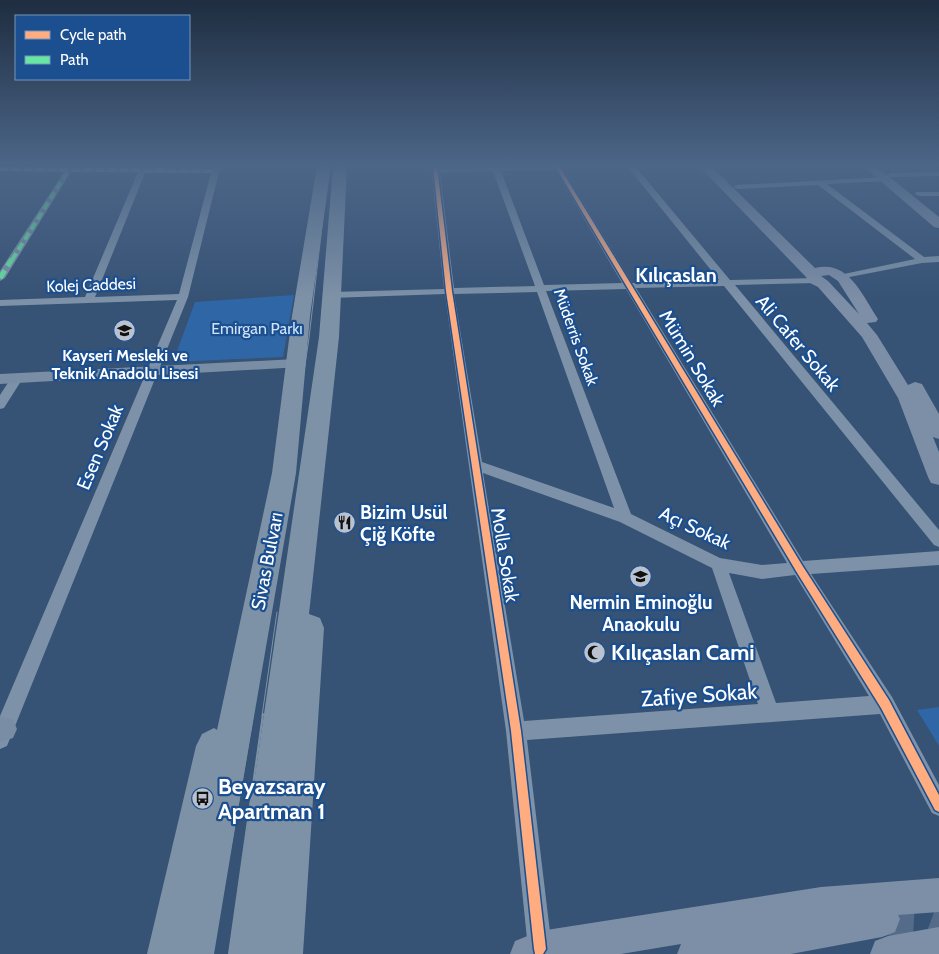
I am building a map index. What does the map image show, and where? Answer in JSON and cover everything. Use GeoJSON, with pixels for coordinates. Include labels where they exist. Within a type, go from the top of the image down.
{"type":"FeatureCollection","features":[{"type":"Feature","properties":{"kind":"highway"},"geometry":{"type":"LineString","coordinates":[[308,275],[307,235],[311,211]]}},
{"type":"Feature","properties":{"kind":"highway","name":"Sivas Bulvarı"},"geometry":{"type":"LineString","coordinates":[[251,954],[304,421],[296,364],[317,211]]}},
{"type":"Feature","properties":{"kind":"highway","name":"Sivas Bulvarı"},"geometry":{"type":"LineString","coordinates":[[191,954],[284,472],[304,421],[329,337],[330,295],[337,211]]}},
{"type":"Feature","properties":{"kind":"highway"},"geometry":{"type":"LineString","coordinates":[[330,295],[340,251],[344,211]]}},
{"type":"Feature","properties":{"kind":"highway"},"geometry":{"type":"LineString","coordinates":[[169,954],[204,790],[304,421]]}},
{"type":"Feature","properties":{"kind":"highway"},"geometry":{"type":"LineString","coordinates":[[281,954],[322,475],[304,421]]}},
{"type":"Feature","properties":{"kind":"main road"},"geometry":{"type":"LineString","coordinates":[[753,211],[828,278],[882,336],[925,404],[939,432]]}},
{"type":"Feature","properties":{"kind":"main road"},"geometry":{"type":"LineString","coordinates":[[764,211],[797,240]]}},
{"type":"Feature","properties":{"kind":"main road"},"geometry":{"type":"LineString","coordinates":[[924,211],[939,224]]}},
{"type":"Feature","properties":{"kind":"main road"},"geometry":{"type":"LineString","coordinates":[[819,260],[828,278],[869,335],[907,398],[939,477]]}},
{"type":"Feature","properties":{"kind":"main road"},"geometry":{"type":"LineString","coordinates":[[534,952],[821,904],[939,895]]}},
{"type":"Feature","properties":{"kind":"main road"},"geometry":{"type":"LineString","coordinates":[[695,954],[882,919]]}},
{"type":"Feature","properties":{"kind":"main road"},"geometry":{"type":"LineString","coordinates":[[888,954],[939,945]]}},
{"type":"Feature","properties":{"kind":"street"},"geometry":{"type":"LineString","coordinates":[[0,278],[43,211]]}},
{"type":"Feature","properties":{"kind":"street"},"geometry":{"type":"LineString","coordinates":[[88,301],[125,211]]}},
{"type":"Feature","properties":{"kind":"street","name":"Esen Sokak"},"geometry":{"type":"LineString","coordinates":[[1,732],[183,297],[207,211]]}},
{"type":"Feature","properties":{"kind":"street","name":"Molla Sokak"},"geometry":{"type":"LineString","coordinates":[[440,211],[449,291],[474,464],[516,731],[534,952]]}},
{"type":"Feature","properties":{"kind":"street","name":"Müderris Sokak"},"geometry":{"type":"LineString","coordinates":[[511,211],[625,518]]}},
{"type":"Feature","properties":{"kind":"street","name":"Mümin Sokak"},"geometry":{"type":"LineString","coordinates":[[583,211],[799,568],[885,704],[939,806]]}},
{"type":"Feature","properties":{"kind":"street","name":"Ali Cafer Sokak"},"geometry":{"type":"LineString","coordinates":[[667,211],[939,541]]}},
{"type":"Feature","properties":{"kind":"street"},"geometry":{"type":"LineString","coordinates":[[857,211],[922,260]]}},
{"type":"Feature","properties":{"kind":"street"},"geometry":{"type":"LineString","coordinates":[[330,295],[726,284],[828,278],[922,260],[939,259]]}},
{"type":"Feature","properties":{"kind":"street","name":"Kolej Caddesi"},"geometry":{"type":"LineString","coordinates":[[0,303],[183,297]]}},
{"type":"Feature","properties":{"kind":"street"},"geometry":{"type":"LineString","coordinates":[[0,379],[296,364]]}},
{"type":"Feature","properties":{"kind":"street"},"geometry":{"type":"LineString","coordinates":[[0,405],[17,378]]}},
{"type":"Feature","properties":{"kind":"street","name":"Açı Sokak"},"geometry":{"type":"LineString","coordinates":[[474,464],[625,518],[718,564],[762,572],[939,558]]}},
{"type":"Feature","properties":{"kind":"street"},"geometry":{"type":"LineString","coordinates":[[718,564],[770,714]]}},
{"type":"Feature","properties":{"kind":"street","name":"Zafiye Sokak"},"geometry":{"type":"LineString","coordinates":[[516,731],[770,714],[885,704]]}},
{"type":"Feature","properties":{"kind":"green space","name":"Emirgan Parkı"},"geometry":{"type":"Polygon","coordinates":[[[294,295],[283,357],[173,362],[195,302],[294,295]]]}},
{"type":"Feature","properties":{"kind":"green space"},"geometry":{"type":"Polygon","coordinates":[[[939,707],[939,746],[917,710],[939,707]]]}},
{"type":"Feature","properties":{"kind":"tunnel"},"geometry":{"type":"LineString","coordinates":[[882,919],[918,921],[939,929]]}},
{"type":"Feature","properties":{"kind":"tram line"},"geometry":{"type":"LineString","coordinates":[[253,716],[309,338],[324,211]]}},
{"type":"Feature","properties":{"kind":"tram line"},"geometry":{"type":"LineString","coordinates":[[262,716],[277,612]]}},
{"type":"Feature","properties":{"kind":"tram line"},"geometry":{"type":"LineString","coordinates":[[213,954],[253,714]]}},
{"type":"Feature","properties":{"kind":"tram line"},"geometry":{"type":"LineString","coordinates":[[229,954],[263,714]]}},
{"type":"Feature","properties":{"kind":"marked path"},"geometry":{"type":"LineString","coordinates":[[0,278],[43,211]]}},
{"type":"Feature","properties":{"kind":"cycle path"},"geometry":{"type":"LineString","coordinates":[[440,211],[449,291],[516,731],[540,949]]}},
{"type":"Feature","properties":{"kind":"cycle path"},"geometry":{"type":"LineString","coordinates":[[584,211],[799,568],[885,704],[939,806]]}},
{"type":"Feature","properties":{"kind":"place","name":"Kayseri Mesleki ve Teknik Anadolu Lisesi"},"geometry":{"type":"Point","coordinates":[125,331]}},
{"type":"Feature","properties":{"kind":"place","name":"Bizim Usül Çiğ Köfte"},"geometry":{"type":"Point","coordinates":[344,523]}},
{"type":"Feature","properties":{"kind":"place","name":"Nermin Eminoğlu Anaokulu"},"geometry":{"type":"Point","coordinates":[641,576]}},
{"type":"Feature","properties":{"kind":"place","name":"Kılıçaslan Cami"},"geometry":{"type":"Point","coordinates":[595,652]}},
{"type":"Feature","properties":{"kind":"place","name":"Beyazsaray Apartman 1"},"geometry":{"type":"Point","coordinates":[202,799]}},
{"type":"Feature","properties":{"kind":"district","name":"Kılıçaslan"},"geometry":{"type":"Point","coordinates":[676,275]}}]}
